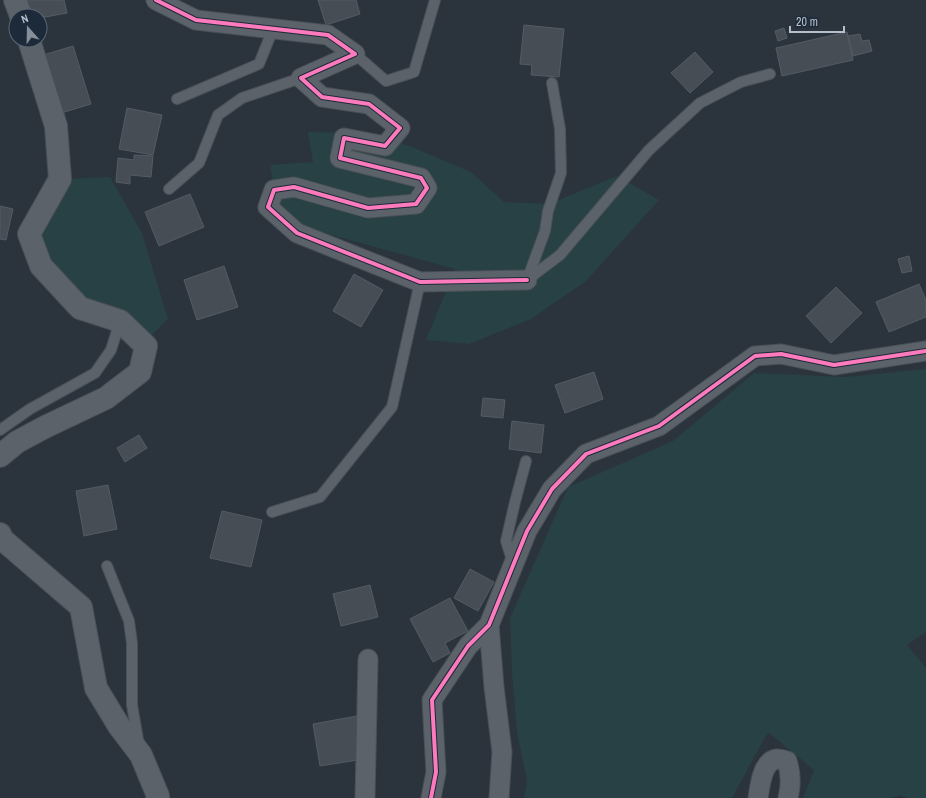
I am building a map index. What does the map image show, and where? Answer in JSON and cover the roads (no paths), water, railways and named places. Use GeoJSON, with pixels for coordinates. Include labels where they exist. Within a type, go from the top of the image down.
{"type":"FeatureCollection","features":[{"type":"Feature","properties":{"kind":"street"},"geometry":{"type":"LineString","coordinates":[[156,0],[196,20],[328,35],[355,54]]}},
{"type":"Feature","properties":{"kind":"street"},"geometry":{"type":"LineString","coordinates":[[0,456],[24,438],[106,398],[140,372],[146,346],[120,321],[80,308],[41,266],[29,234],[60,180],[56,126],[31,48]]}},
{"type":"Feature","properties":{"kind":"street"},"geometry":{"type":"LineString","coordinates":[[355,54],[301,78],[322,97],[369,104],[400,128],[385,146],[344,138],[340,158],[421,178],[427,188],[416,204],[368,208],[294,187],[274,190],[268,207],[296,233],[420,282],[527,280]]}},
{"type":"Feature","properties":{"kind":"street"},"geometry":{"type":"LineString","coordinates":[[431,798],[436,772],[432,700],[468,646],[489,625],[527,531],[552,489],[586,454],[659,426],[755,356],[781,354],[834,365],[926,351]]}},
{"type":"Feature","properties":{"kind":"street"},"geometry":{"type":"LineString","coordinates":[[0,534],[2,539],[81,607],[96,688],[119,726],[141,755],[158,796],[157,798]]}},
{"type":"Feature","properties":{"kind":"street"},"geometry":{"type":"LineString","coordinates":[[489,625],[494,687],[502,752],[498,798]]}},
{"type":"Feature","properties":{"kind":"street"},"geometry":{"type":"LineString","coordinates":[[365,798],[368,659]]}},
{"type":"Feature","properties":{"kind":"street"},"geometry":{"type":"LineString","coordinates":[[758,798],[763,771],[771,762],[777,759],[787,761],[790,771],[790,792],[788,798]]}},
{"type":"Feature","properties":{"kind":"lane"},"geometry":{"type":"LineString","coordinates":[[355,54],[386,81],[414,72],[435,0]]}},
{"type":"Feature","properties":{"kind":"lane"},"geometry":{"type":"LineString","coordinates":[[177,99],[259,64],[273,29]]}},
{"type":"Feature","properties":{"kind":"lane"},"geometry":{"type":"LineString","coordinates":[[527,280],[560,255],[649,150],[700,103],[741,82],[770,74]]}},
{"type":"Feature","properties":{"kind":"lane"},"geometry":{"type":"LineString","coordinates":[[168,189],[199,163],[218,115],[242,98],[301,78]]}},
{"type":"Feature","properties":{"kind":"lane"},"geometry":{"type":"LineString","coordinates":[[527,280],[545,231],[548,211],[561,173],[560,129],[552,83]]}},
{"type":"Feature","properties":{"kind":"lane"},"geometry":{"type":"LineString","coordinates":[[272,512],[320,498],[392,407],[420,282]]}},
{"type":"Feature","properties":{"kind":"lane"},"geometry":{"type":"LineString","coordinates":[[0,430],[30,409],[95,372],[111,350],[120,321]]}},
{"type":"Feature","properties":{"kind":"lane"},"geometry":{"type":"LineString","coordinates":[[513,565],[506,541],[526,460]]}},
{"type":"Feature","properties":{"kind":"lane"},"geometry":{"type":"LineString","coordinates":[[107,566],[129,621],[132,643],[132,705],[141,755]]}}]}
